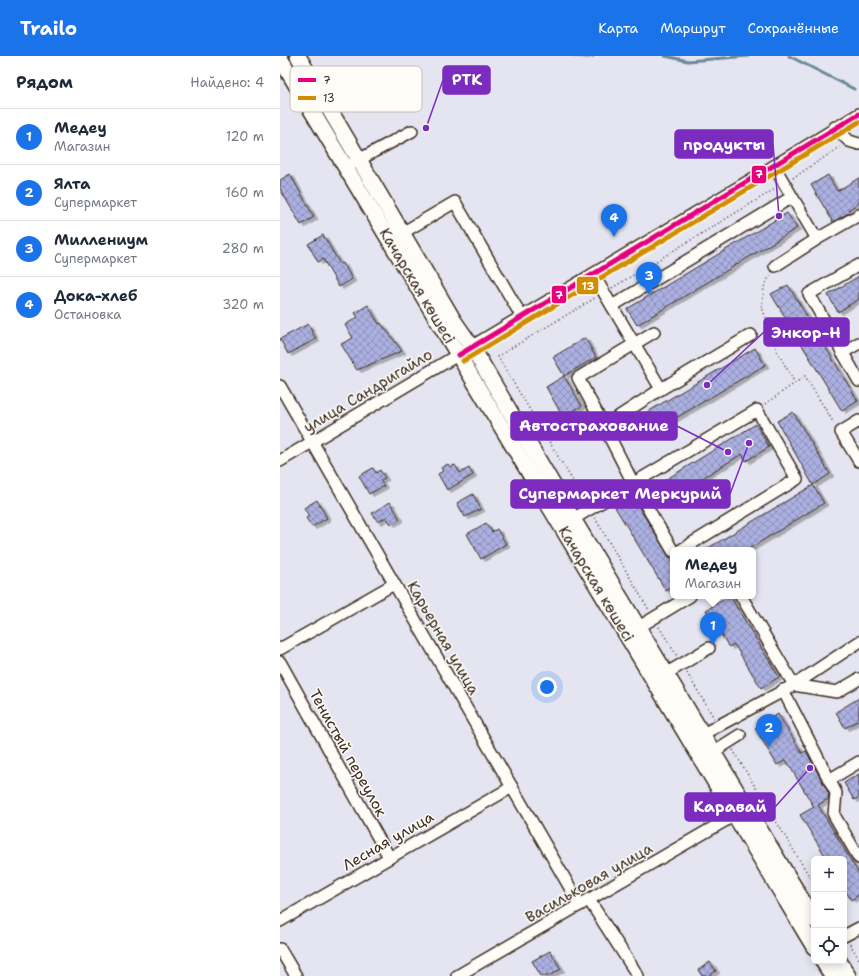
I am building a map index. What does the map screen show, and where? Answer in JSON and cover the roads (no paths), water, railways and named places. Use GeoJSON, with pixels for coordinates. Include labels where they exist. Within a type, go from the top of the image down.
{"type":"FeatureCollection","features":[{"type":"Feature","properties":{"kind":"main road","name":"Качарская көшесі"},"geometry":{"type":"LineString","coordinates":[[298,56],[304,66]]}},
{"type":"Feature","properties":{"kind":"main road","name":"Качарская көшесі"},"geometry":{"type":"LineString","coordinates":[[280,58],[290,75]]}},
{"type":"Feature","properties":{"kind":"main road","name":"Качарская көшесі"},"geometry":{"type":"LineString","coordinates":[[312,112],[515,448],[665,679],[703,734],[811,915]]}},
{"type":"Feature","properties":{"kind":"main road","name":"Качарская көшесі"},"geometry":{"type":"LineString","coordinates":[[331,112],[454,321],[472,347],[639,627],[735,815],[811,941]]}},
{"type":"Feature","properties":{"kind":"main road"},"geometry":{"type":"LineString","coordinates":[[825,964],[832,976]]}},
{"type":"Feature","properties":{"kind":"main road"},"geometry":{"type":"LineString","coordinates":[[841,964],[848,976]]}},
{"type":"Feature","properties":{"kind":"street","name":"улица Сандригайло"},"geometry":{"type":"LineString","coordinates":[[280,461],[859,114]]}},
{"type":"Feature","properties":{"kind":"street"},"geometry":{"type":"LineString","coordinates":[[835,127],[854,143]]}},
{"type":"Feature","properties":{"kind":"street"},"geometry":{"type":"LineString","coordinates":[[346,168],[412,131]]}},
{"type":"Feature","properties":{"kind":"street"},"geometry":{"type":"LineString","coordinates":[[774,166],[817,239]]}},
{"type":"Feature","properties":{"kind":"street"},"geometry":{"type":"LineString","coordinates":[[612,306],[792,197]]}},
{"type":"Feature","properties":{"kind":"street"},"geometry":{"type":"LineString","coordinates":[[402,233],[455,202],[522,317]]}},
{"type":"Feature","properties":{"kind":"street"},"geometry":{"type":"LineString","coordinates":[[774,266],[859,215]]}},
{"type":"Feature","properties":{"kind":"street"},"geometry":{"type":"LineString","coordinates":[[859,265],[809,294],[859,381]]}},
{"type":"Feature","properties":{"kind":"street"},"geometry":{"type":"LineString","coordinates":[[593,274],[661,389]]}},
{"type":"Feature","properties":{"kind":"street"},"geometry":{"type":"LineString","coordinates":[[654,332],[578,378],[633,483],[671,547]]}},
{"type":"Feature","properties":{"kind":"street"},"geometry":{"type":"LineString","coordinates":[[604,426],[661,389],[751,335]]}},
{"type":"Feature","properties":{"kind":"street"},"geometry":{"type":"LineString","coordinates":[[842,353],[859,343]]}},
{"type":"Feature","properties":{"kind":"street","name":"Карьерная улица"},"geometry":{"type":"LineString","coordinates":[[280,386],[512,787],[584,902],[638,976]]}},
{"type":"Feature","properties":{"kind":"street"},"geometry":{"type":"LineString","coordinates":[[573,518],[756,410],[797,479],[686,547]]}},
{"type":"Feature","properties":{"kind":"street"},"geometry":{"type":"LineString","coordinates":[[859,421],[841,432],[859,461]]}},
{"type":"Feature","properties":{"kind":"street"},"geometry":{"type":"LineString","coordinates":[[515,448],[528,441]]}},
{"type":"Feature","properties":{"kind":"street"},"geometry":{"type":"LineString","coordinates":[[280,649],[394,584]]}},
{"type":"Feature","properties":{"kind":"street"},"geometry":{"type":"LineString","coordinates":[[639,627],[685,599]]}},
{"type":"Feature","properties":{"kind":"street"},"geometry":{"type":"LineString","coordinates":[[743,599],[794,685],[837,692],[859,679]]}},
{"type":"Feature","properties":{"kind":"street"},"geometry":{"type":"LineString","coordinates":[[703,734],[794,685],[859,642]]}},
{"type":"Feature","properties":{"kind":"street"},"geometry":{"type":"LineString","coordinates":[[665,679],[682,664],[709,648]]}},
{"type":"Feature","properties":{"kind":"street","name":"Тенистый переулок"},"geometry":{"type":"LineString","coordinates":[[280,662],[389,857]]}},
{"type":"Feature","properties":{"kind":"street"},"geometry":{"type":"LineString","coordinates":[[783,690],[836,793],[834,815],[859,858]]}},
{"type":"Feature","properties":{"kind":"street"},"geometry":{"type":"LineString","coordinates":[[714,752],[740,735]]}},
{"type":"Feature","properties":{"kind":"street"},"geometry":{"type":"LineString","coordinates":[[829,780],[859,762]]}},
{"type":"Feature","properties":{"kind":"street","name":"Лесная улица"},"geometry":{"type":"LineString","coordinates":[[280,921],[512,787]]}},
{"type":"Feature","properties":{"kind":"street","name":"Васильковая улица"},"geometry":{"type":"LineString","coordinates":[[457,976],[735,815]]}},
{"type":"Feature","properties":{"kind":"street"},"geometry":{"type":"LineString","coordinates":[[847,935],[859,928]]}},
{"type":"Feature","properties":{"kind":"street"},"geometry":{"type":"LineString","coordinates":[[280,949],[296,976]]}},
{"type":"Feature","properties":{"kind":"waterway"},"geometry":{"type":"LineString","coordinates":[[574,56],[593,56]]}},
{"type":"Feature","properties":{"kind":"waterway"},"geometry":{"type":"LineString","coordinates":[[665,56],[688,61],[748,56]]}},
{"type":"Feature","properties":{"kind":"waterway"},"geometry":{"type":"LineString","coordinates":[[789,56],[854,89]]}},
{"type":"Feature","properties":{"kind":"place","name":"РТК"},"geometry":{"type":"Point","coordinates":[426,128]}},
{"type":"Feature","properties":{"kind":"place","name":"продукты"},"geometry":{"type":"Point","coordinates":[779,216]}},
{"type":"Feature","properties":{"kind":"place","name":"Дока-хлеб"},"geometry":{"type":"Point","coordinates":[614,237]}},
{"type":"Feature","properties":{"kind":"place","name":"Миллениум"},"geometry":{"type":"Point","coordinates":[649,295]}},
{"type":"Feature","properties":{"kind":"place","name":"Энкор-Н"},"geometry":{"type":"Point","coordinates":[707,385]}},
{"type":"Feature","properties":{"kind":"place","name":"Супермаркет Меркурий"},"geometry":{"type":"Point","coordinates":[749,443]}},
{"type":"Feature","properties":{"kind":"place","name":"Автострахование"},"geometry":{"type":"Point","coordinates":[728,452]}},
{"type":"Feature","properties":{"kind":"place","name":"Медеу"},"geometry":{"type":"Point","coordinates":[713,645]}},
{"type":"Feature","properties":{"kind":"place","name":"Ялта"},"geometry":{"type":"Point","coordinates":[769,747]}},
{"type":"Feature","properties":{"kind":"place","name":"Каравай"},"geometry":{"type":"Point","coordinates":[810,768]}}]}
